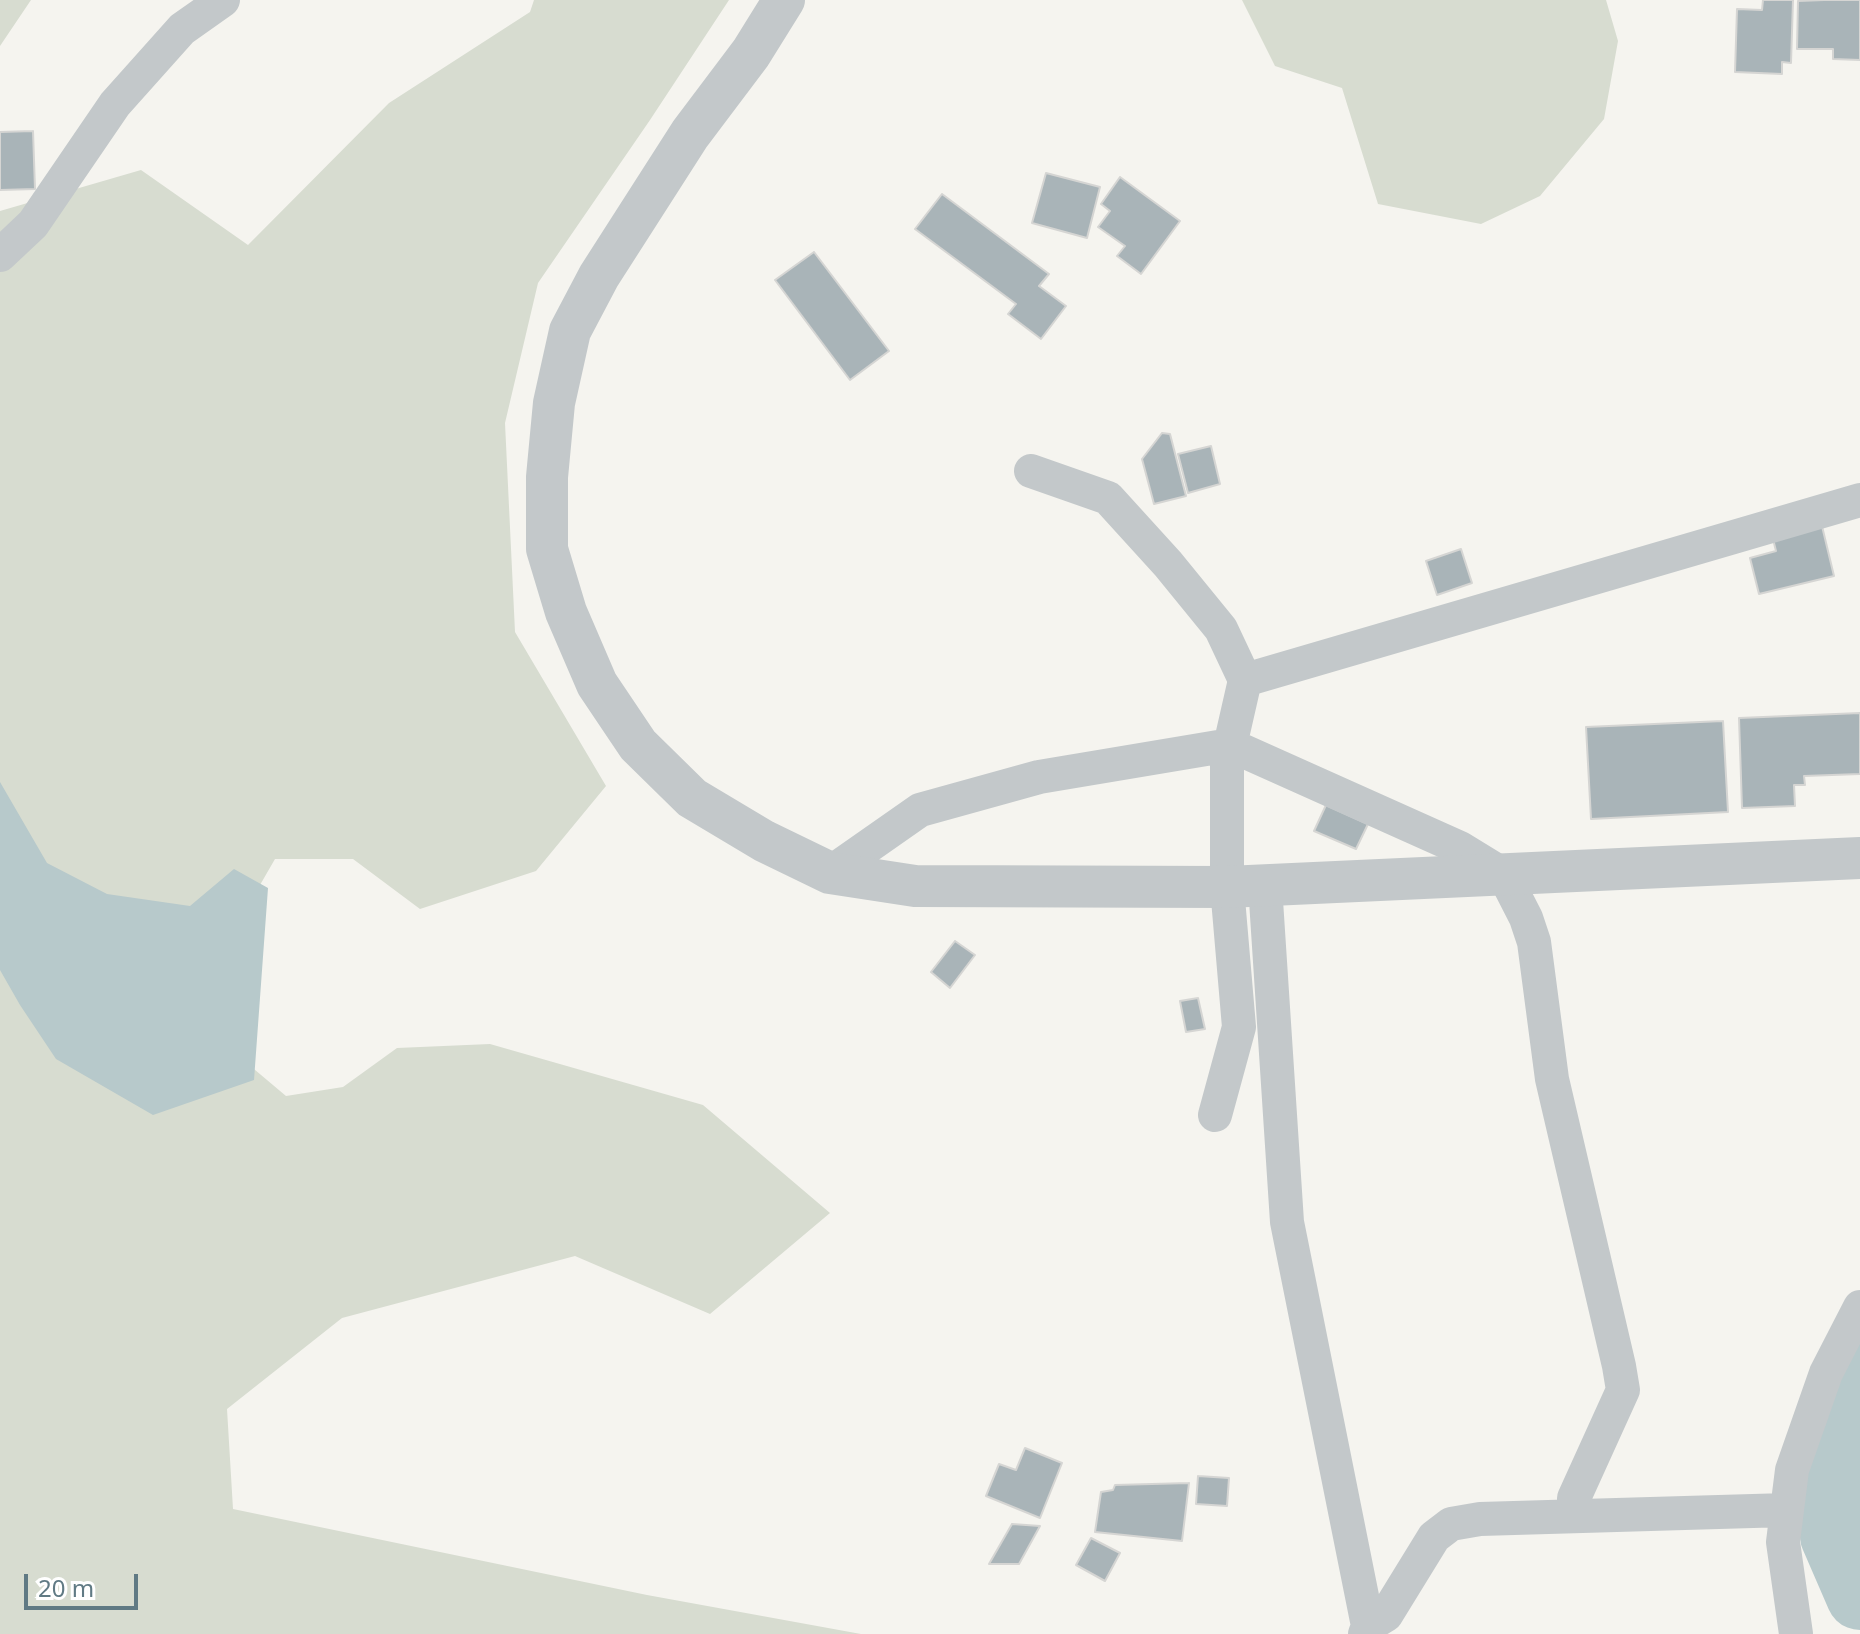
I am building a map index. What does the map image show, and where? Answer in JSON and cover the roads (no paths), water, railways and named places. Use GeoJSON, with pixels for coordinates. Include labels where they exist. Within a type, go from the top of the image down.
{"type":"FeatureCollection","features":[{"type":"Feature","properties":{"kind":"street"},"geometry":{"type":"LineString","coordinates":[[0,255],[33,224],[115,104],[182,29],[223,0]]}},
{"type":"Feature","properties":{"kind":"street"},"geometry":{"type":"LineString","coordinates":[[784,0],[751,53],[690,134],[599,276],[570,331],[554,403],[547,477],[547,549],[566,612],[597,684],[638,745],[692,798],[764,841],[830,873],[915,886],[1246,886],[1860,858]]}},
{"type":"Feature","properties":{"kind":"street"},"geometry":{"type":"LineString","coordinates":[[1031,471],[1108,498],[1221,629],[1245,680],[1227,759],[1246,886],[1287,1222],[1367,1630],[1386,1615],[1434,1537],[1451,1524],[1480,1519],[1787,1510]]}},
{"type":"Feature","properties":{"kind":"street"},"geometry":{"type":"LineString","coordinates":[[1245,680],[1860,500]]}},
{"type":"Feature","properties":{"kind":"street"},"geometry":{"type":"LineString","coordinates":[[830,873],[920,810],[1039,777],[1230,745],[1460,848],[1504,875],[1526,918],[1534,942],[1552,1079],[1623,1390],[1574,1498],[1574,1516]]}},
{"type":"Feature","properties":{"kind":"street"},"geometry":{"type":"LineString","coordinates":[[1215,1115],[1239,1027],[1246,886]]}},
{"type":"Feature","properties":{"kind":"street"},"geometry":{"type":"LineString","coordinates":[[1796,1634],[1783,1542],[1792,1470],[1826,1373],[1860,1307]]}},
{"type":"Feature","properties":{"kind":"waterway"},"geometry":{"type":"LineString","coordinates":[[1860,1352],[1849,1373],[1826,1452],[1834,1536],[1860,1596]]}}]}
